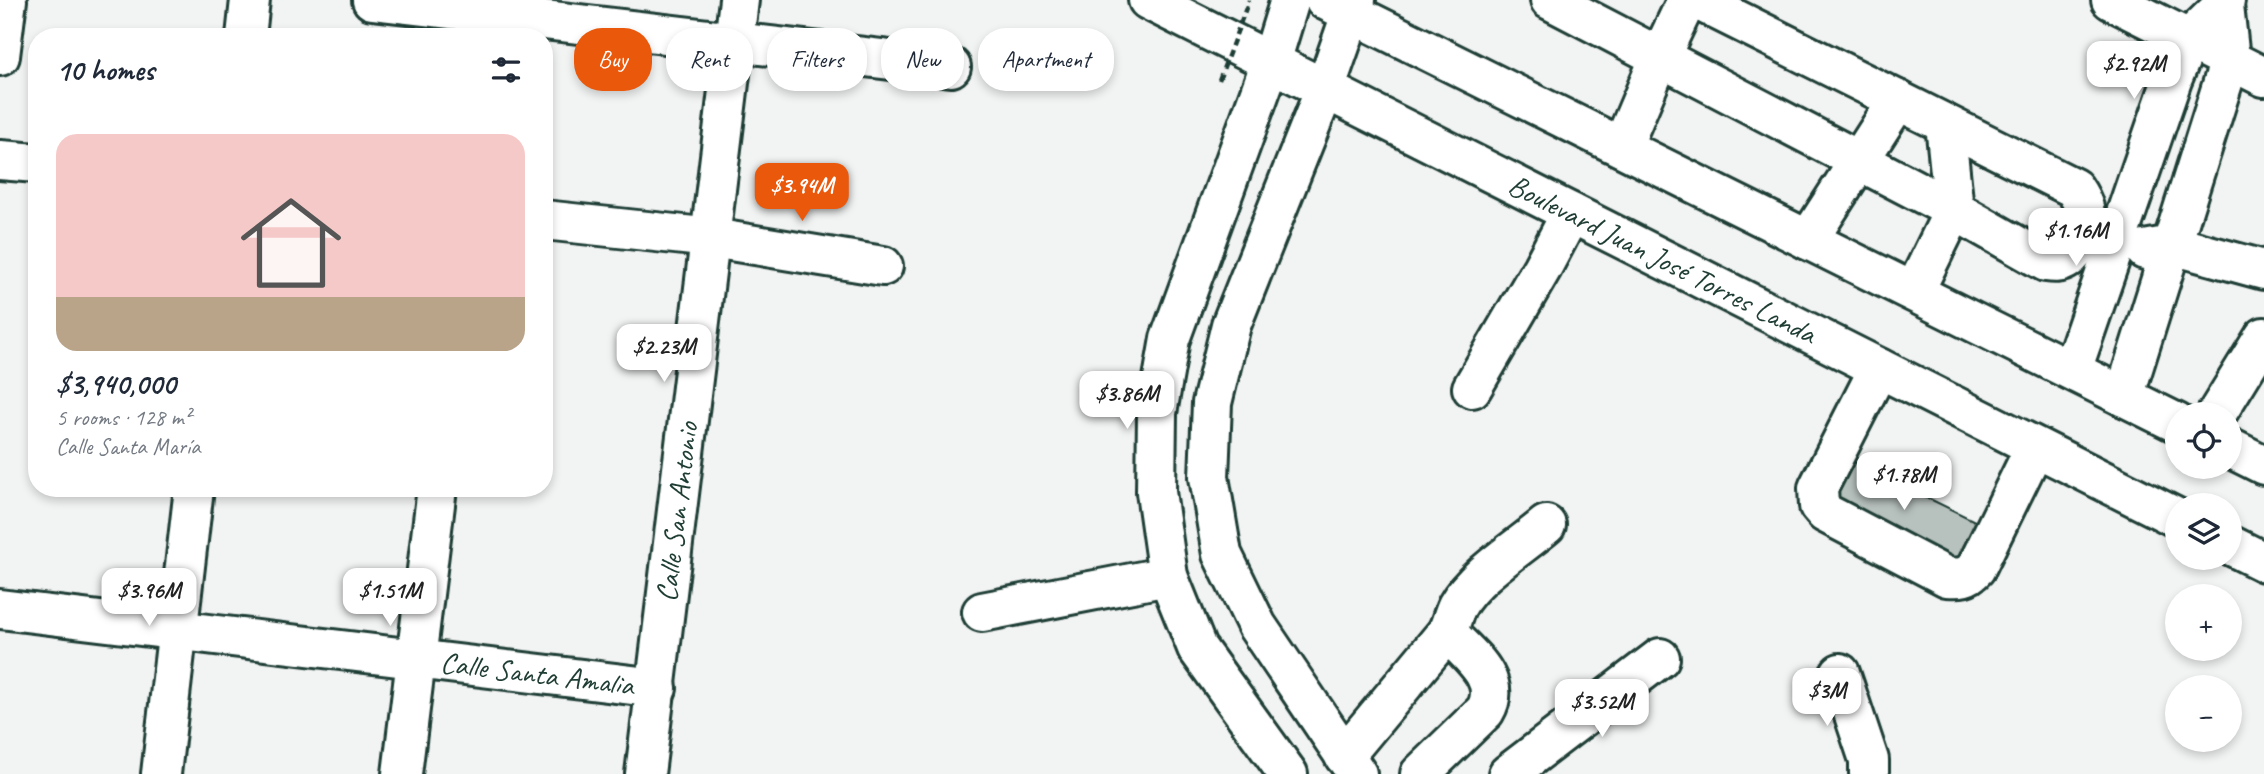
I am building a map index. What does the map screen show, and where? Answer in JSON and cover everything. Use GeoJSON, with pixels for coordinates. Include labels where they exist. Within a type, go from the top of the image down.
{"type":"FeatureCollection","features":[{"type":"Feature","properties":{"kind":"street"},"geometry":{"type":"LineString","coordinates":[[0,56],[6,0]]}},
{"type":"Feature","properties":{"kind":"street"},"geometry":{"type":"LineString","coordinates":[[247,28],[250,0]]}},
{"type":"Feature","properties":{"kind":"street"},"geometry":{"type":"LineString","coordinates":[[372,0],[495,17],[666,34]]}},
{"type":"Feature","properties":{"kind":"street","name":"Calle San Antonio"},"geometry":{"type":"LineString","coordinates":[[736,28],[739,0]]}},
{"type":"Feature","properties":{"kind":"street","name":"Boulevard Juan José Torres Landa"},"geometry":{"type":"LineString","coordinates":[[1148,0],[2165,512]]}},
{"type":"Feature","properties":{"kind":"street"},"geometry":{"type":"LineString","coordinates":[[1288,774],[1197,648],[1168,576],[1156,492],[1157,413],[1170,340],[1271,62],[1290,0]]}},
{"type":"Feature","properties":{"kind":"street"},"geometry":{"type":"LineString","coordinates":[[1550,0],[1954,209],[2046,262],[2058,263],[2067,260],[2075,252],[2086,224],[2081,200],[2074,188],[1697,0]]}},
{"type":"Feature","properties":{"kind":"street"},"geometry":{"type":"LineString","coordinates":[[1622,147],[1687,0]]}},
{"type":"Feature","properties":{"kind":"street"},"geometry":{"type":"LineString","coordinates":[[2111,0],[2264,77]]}},
{"type":"Feature","properties":{"kind":"street"},"geometry":{"type":"LineString","coordinates":[[2072,370],[2172,80],[2189,39],[2225,3]]}},
{"type":"Feature","properties":{"kind":"street"},"geometry":{"type":"LineString","coordinates":[[2124,397],[2230,60],[2225,3]]}},
{"type":"Feature","properties":{"kind":"street"},"geometry":{"type":"LineString","coordinates":[[1546,526],[1479,579],[1467,593],[1457,607],[1447,632],[1351,765],[1257,626],[1222,554],[1209,477],[1212,403],[1231,325],[1325,89],[1344,4],[1622,147],[2165,417]]}},
{"type":"Feature","properties":{"kind":"street"},"geometry":{"type":"LineString","coordinates":[[753,43],[881,59]]}},
{"type":"Feature","properties":{"kind":"street","name":"Calle San Antonio"},"geometry":{"type":"LineString","coordinates":[[645,774],[729,91]]}},
{"type":"Feature","properties":{"kind":"street"},"geometry":{"type":"LineString","coordinates":[[1808,240],[1898,100]]}},
{"type":"Feature","properties":{"kind":"street"},"geometry":{"type":"LineString","coordinates":[[1914,292],[1954,209],[1945,124]]}},
{"type":"Feature","properties":{"kind":"street"},"geometry":{"type":"LineString","coordinates":[[0,160],[28,162]]}},
{"type":"Feature","properties":{"kind":"street"},"geometry":{"type":"LineString","coordinates":[[1472,388],[1571,213]]}},
{"type":"Feature","properties":{"kind":"street"},"geometry":{"type":"LineString","coordinates":[[553,221],[712,238],[883,266]]}},
{"type":"Feature","properties":{"kind":"street"},"geometry":{"type":"LineString","coordinates":[[2112,256],[2172,245],[2264,270]]}},
{"type":"Feature","properties":{"kind":"street"},"geometry":{"type":"LineString","coordinates":[[2224,402],[2264,337]]}},
{"type":"Feature","properties":{"kind":"street"},"geometry":{"type":"LineString","coordinates":[[1879,368],[1818,488],[1819,506],[1825,513],[1947,576],[1969,576],[1976,568],[2035,447]]}},
{"type":"Feature","properties":{"kind":"street"},"geometry":{"type":"LineString","coordinates":[[161,774],[193,497]]}},
{"type":"Feature","properties":{"kind":"street"},"geometry":{"type":"LineString","coordinates":[[402,774],[435,497]]}},
{"type":"Feature","properties":{"kind":"street"},"geometry":{"type":"LineString","coordinates":[[2242,551],[2264,562]]}},
{"type":"Feature","properties":{"kind":"street"},"geometry":{"type":"LineString","coordinates":[[982,612],[1168,576]]}},
{"type":"Feature","properties":{"kind":"street","name":"Calle Santa Amalia"},"geometry":{"type":"LineString","coordinates":[[0,610],[657,688]]}},
{"type":"Feature","properties":{"kind":"street"},"geometry":{"type":"LineString","coordinates":[[1420,774],[1485,711],[1491,701],[1489,678],[1447,632]]}},
{"type":"Feature","properties":{"kind":"street"},"geometry":{"type":"LineString","coordinates":[[1508,774],[1660,658]]}},
{"type":"Feature","properties":{"kind":"street"},"geometry":{"type":"LineString","coordinates":[[1840,673],[1869,760],[1869,774]]}},
{"type":"Feature","properties":{"kind":"path"},"geometry":{"type":"LineString","coordinates":[[1219,80],[1249,0]]}},
{"type":"Feature","properties":{"kind":"building"},"geometry":{"type":"Polygon","coordinates":[[[1844,457],[1983,525],[1963,566],[1824,498],[1844,457]]]}}]}
